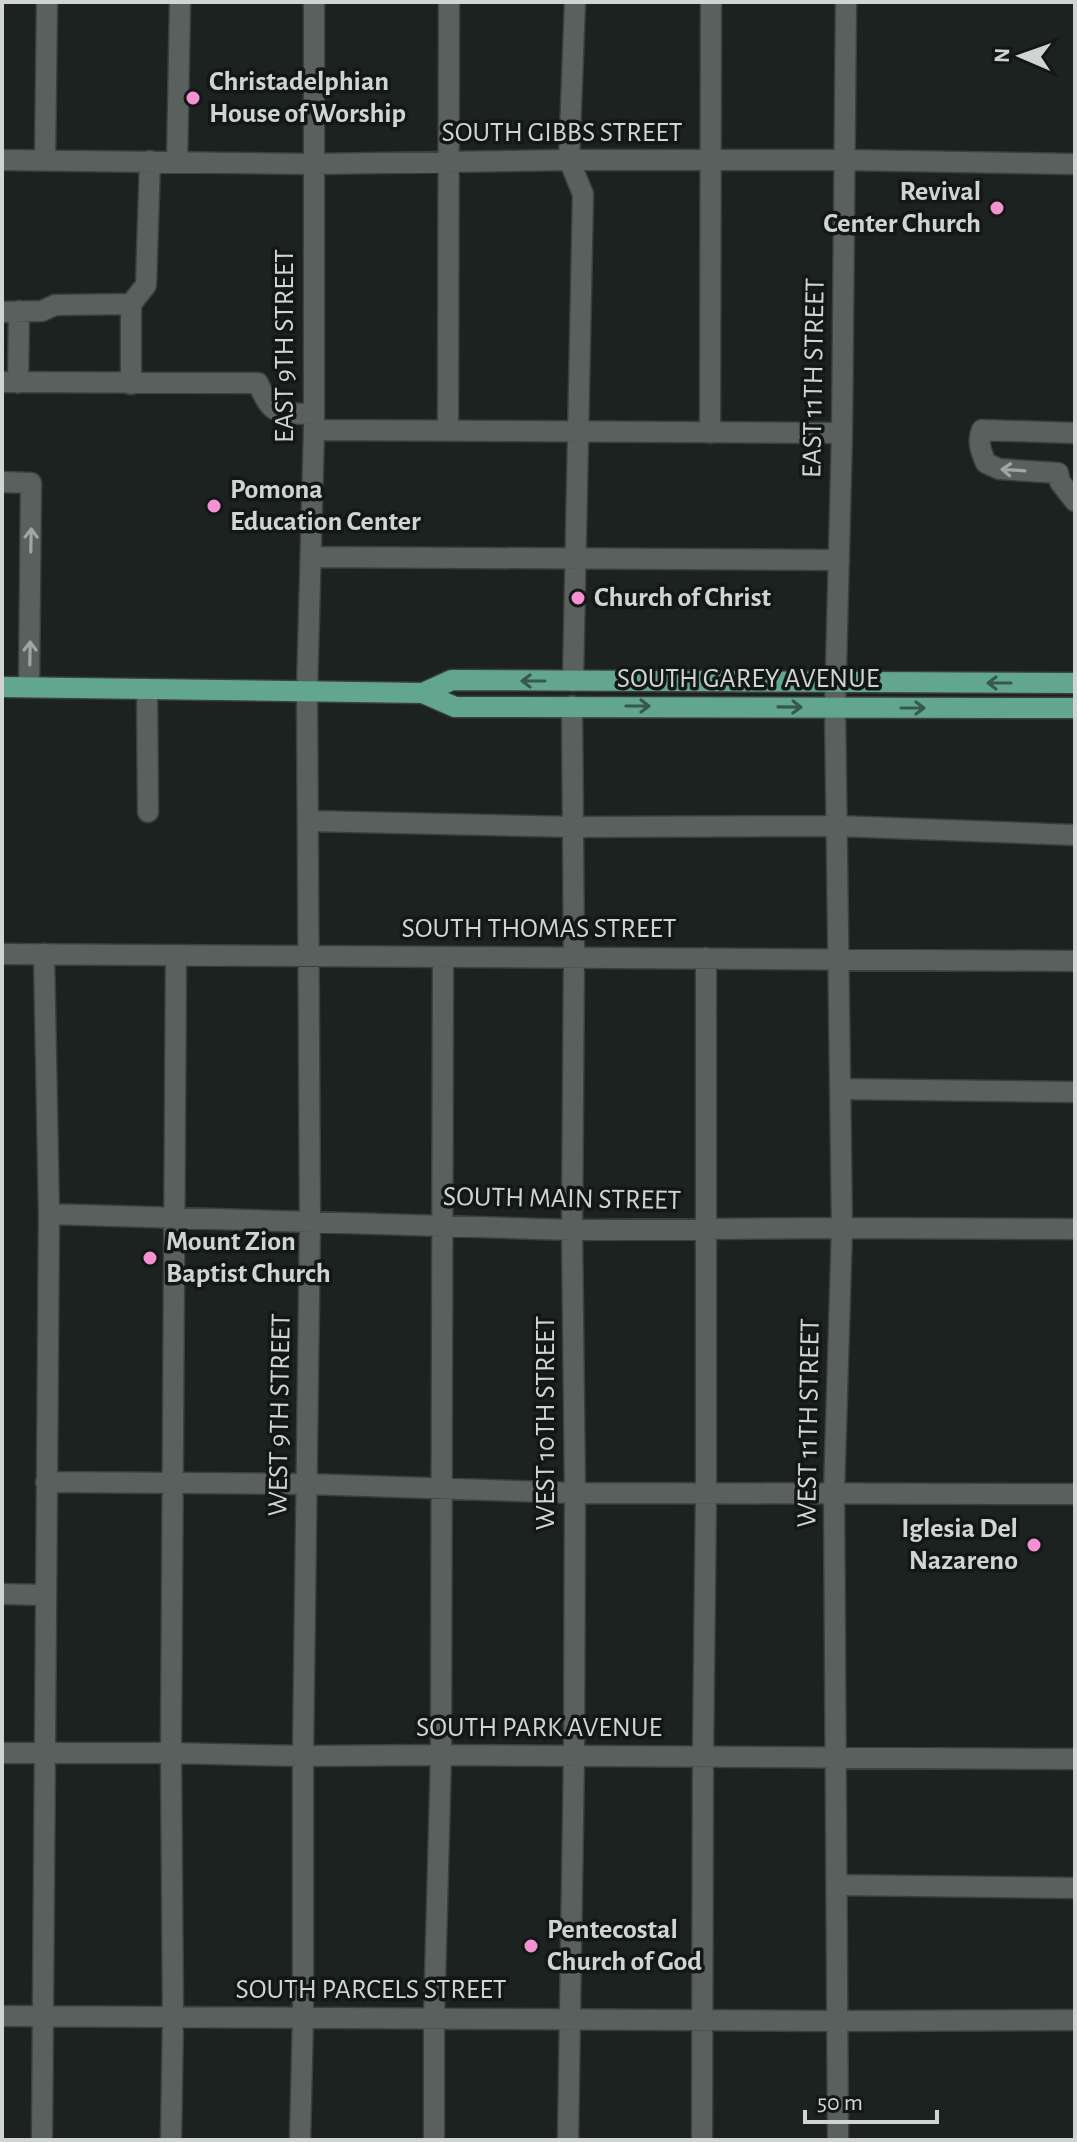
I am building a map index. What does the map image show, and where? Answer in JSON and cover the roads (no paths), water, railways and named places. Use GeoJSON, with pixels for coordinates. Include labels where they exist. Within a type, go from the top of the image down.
{"type":"FeatureCollection","features":[{"type":"Feature","properties":{"kind":"main road","name":"SOUTH GAREY AVENUE"},"geometry":{"type":"LineString","coordinates":[[423,693],[452,680],[1075,683]]}},
{"type":"Feature","properties":{"kind":"main road","name":"SOUTH GAREY AVENUE"},"geometry":{"type":"LineString","coordinates":[[2,687],[423,693],[455,707],[1075,708]]}},
{"type":"Feature","properties":{"kind":"street"},"geometry":{"type":"LineString","coordinates":[[45,160],[47,2]]}},
{"type":"Feature","properties":{"kind":"street"},"geometry":{"type":"LineString","coordinates":[[177,162],[180,2]]}},
{"type":"Feature","properties":{"kind":"street","name":"EAST 9TH STREET"},"geometry":{"type":"LineString","coordinates":[[307,691],[314,422],[314,2]]}},
{"type":"Feature","properties":{"kind":"street"},"geometry":{"type":"LineString","coordinates":[[448,431],[449,2]]}},
{"type":"Feature","properties":{"kind":"street"},"geometry":{"type":"LineString","coordinates":[[573,681],[583,194],[569,160],[575,2]]}},
{"type":"Feature","properties":{"kind":"street"},"geometry":{"type":"LineString","coordinates":[[710,433],[711,2]]}},
{"type":"Feature","properties":{"kind":"street","name":"EAST 11TH STREET"},"geometry":{"type":"LineString","coordinates":[[835,708],[842,433],[846,2]]}},
{"type":"Feature","properties":{"kind":"street","name":"SOUTH GIBBS STREET"},"geometry":{"type":"LineString","coordinates":[[2,160],[313,164],[846,160],[1075,164]]}},
{"type":"Feature","properties":{"kind":"street"},"geometry":{"type":"LineString","coordinates":[[131,384],[131,304],[146,285],[150,161]]}},
{"type":"Feature","properties":{"kind":"street"},"geometry":{"type":"LineString","coordinates":[[131,304],[55,305],[42,311],[11,312],[10,383],[258,383],[267,404],[279,413],[314,422],[448,431],[842,433]]}},
{"type":"Feature","properties":{"kind":"street"},"geometry":{"type":"LineString","coordinates":[[1075,433],[982,430],[979,436],[980,451],[986,463],[999,469],[1058,473],[1060,482],[1075,501]]}},
{"type":"Feature","properties":{"kind":"street"},"geometry":{"type":"LineString","coordinates":[[2,482],[31,483],[29,687]]}},
{"type":"Feature","properties":{"kind":"street"},"geometry":{"type":"LineString","coordinates":[[311,557],[839,560]]}},
{"type":"Feature","properties":{"kind":"street"},"geometry":{"type":"LineString","coordinates":[[147,689],[148,812]]}},
{"type":"Feature","properties":{"kind":"street","name":"WEST 9TH STREET"},"geometry":{"type":"LineString","coordinates":[[300,2140],[310,1221],[307,691]]}},
{"type":"Feature","properties":{"kind":"street","name":"WEST 10TH STREET"},"geometry":{"type":"LineString","coordinates":[[568,2140],[575,1493],[572,706]]}},
{"type":"Feature","properties":{"kind":"street","name":"WEST 11TH STREET"},"geometry":{"type":"LineString","coordinates":[[835,708],[842,1228],[834,1492],[838,2140]]}},
{"type":"Feature","properties":{"kind":"street"},"geometry":{"type":"LineString","coordinates":[[308,821],[574,827],[837,826],[1075,835]]}},
{"type":"Feature","properties":{"kind":"street","name":"SOUTH THOMAS STREET"},"geometry":{"type":"LineString","coordinates":[[2,954],[1075,961]]}},
{"type":"Feature","properties":{"kind":"street"},"geometry":{"type":"LineString","coordinates":[[42,2140],[49,1214],[44,954]]}},
{"type":"Feature","properties":{"kind":"street"},"geometry":{"type":"LineString","coordinates":[[171,2140],[176,955]]}},
{"type":"Feature","properties":{"kind":"street"},"geometry":{"type":"LineString","coordinates":[[434,2140],[441,1755],[443,957]]}},
{"type":"Feature","properties":{"kind":"street"},"geometry":{"type":"LineString","coordinates":[[702,2140],[706,958]]}},
{"type":"Feature","properties":{"kind":"street"},"geometry":{"type":"LineString","coordinates":[[840,1089],[1075,1092]]}},
{"type":"Feature","properties":{"kind":"street","name":"SOUTH MAIN STREET"},"geometry":{"type":"LineString","coordinates":[[49,1214],[572,1230],[1075,1229]]}},
{"type":"Feature","properties":{"kind":"street"},"geometry":{"type":"LineString","coordinates":[[46,1482],[307,1484],[575,1493],[1075,1494]]}},
{"type":"Feature","properties":{"kind":"street"},"geometry":{"type":"LineString","coordinates":[[2,1594],[45,1595]]}},
{"type":"Feature","properties":{"kind":"street","name":"SOUTH PARK AVENUE"},"geometry":{"type":"LineString","coordinates":[[2,1753],[1075,1759]]}},
{"type":"Feature","properties":{"kind":"street"},"geometry":{"type":"LineString","coordinates":[[837,1885],[1075,1888]]}},
{"type":"Feature","properties":{"kind":"street","name":"SOUTH PARCELS STREET"},"geometry":{"type":"LineString","coordinates":[[2,2016],[1075,2020]]}},
{"type":"Feature","properties":{"kind":"place","name":"Christadelphian House of Worship"},"geometry":{"type":"Point","coordinates":[193,98]}},
{"type":"Feature","properties":{"kind":"place","name":"Revival Center Church"},"geometry":{"type":"Point","coordinates":[997,208]}},
{"type":"Feature","properties":{"kind":"place","name":"Pomona Education Center"},"geometry":{"type":"Point","coordinates":[214,506]}},
{"type":"Feature","properties":{"kind":"place","name":"Church of Christ"},"geometry":{"type":"Point","coordinates":[578,598]}},
{"type":"Feature","properties":{"kind":"place","name":"Mount Zion Baptist Church"},"geometry":{"type":"Point","coordinates":[150,1258]}},
{"type":"Feature","properties":{"kind":"place","name":"Iglesia Del Nazareno"},"geometry":{"type":"Point","coordinates":[1034,1545]}},
{"type":"Feature","properties":{"kind":"place","name":"Pentecostal Church of God"},"geometry":{"type":"Point","coordinates":[531,1946]}}]}
